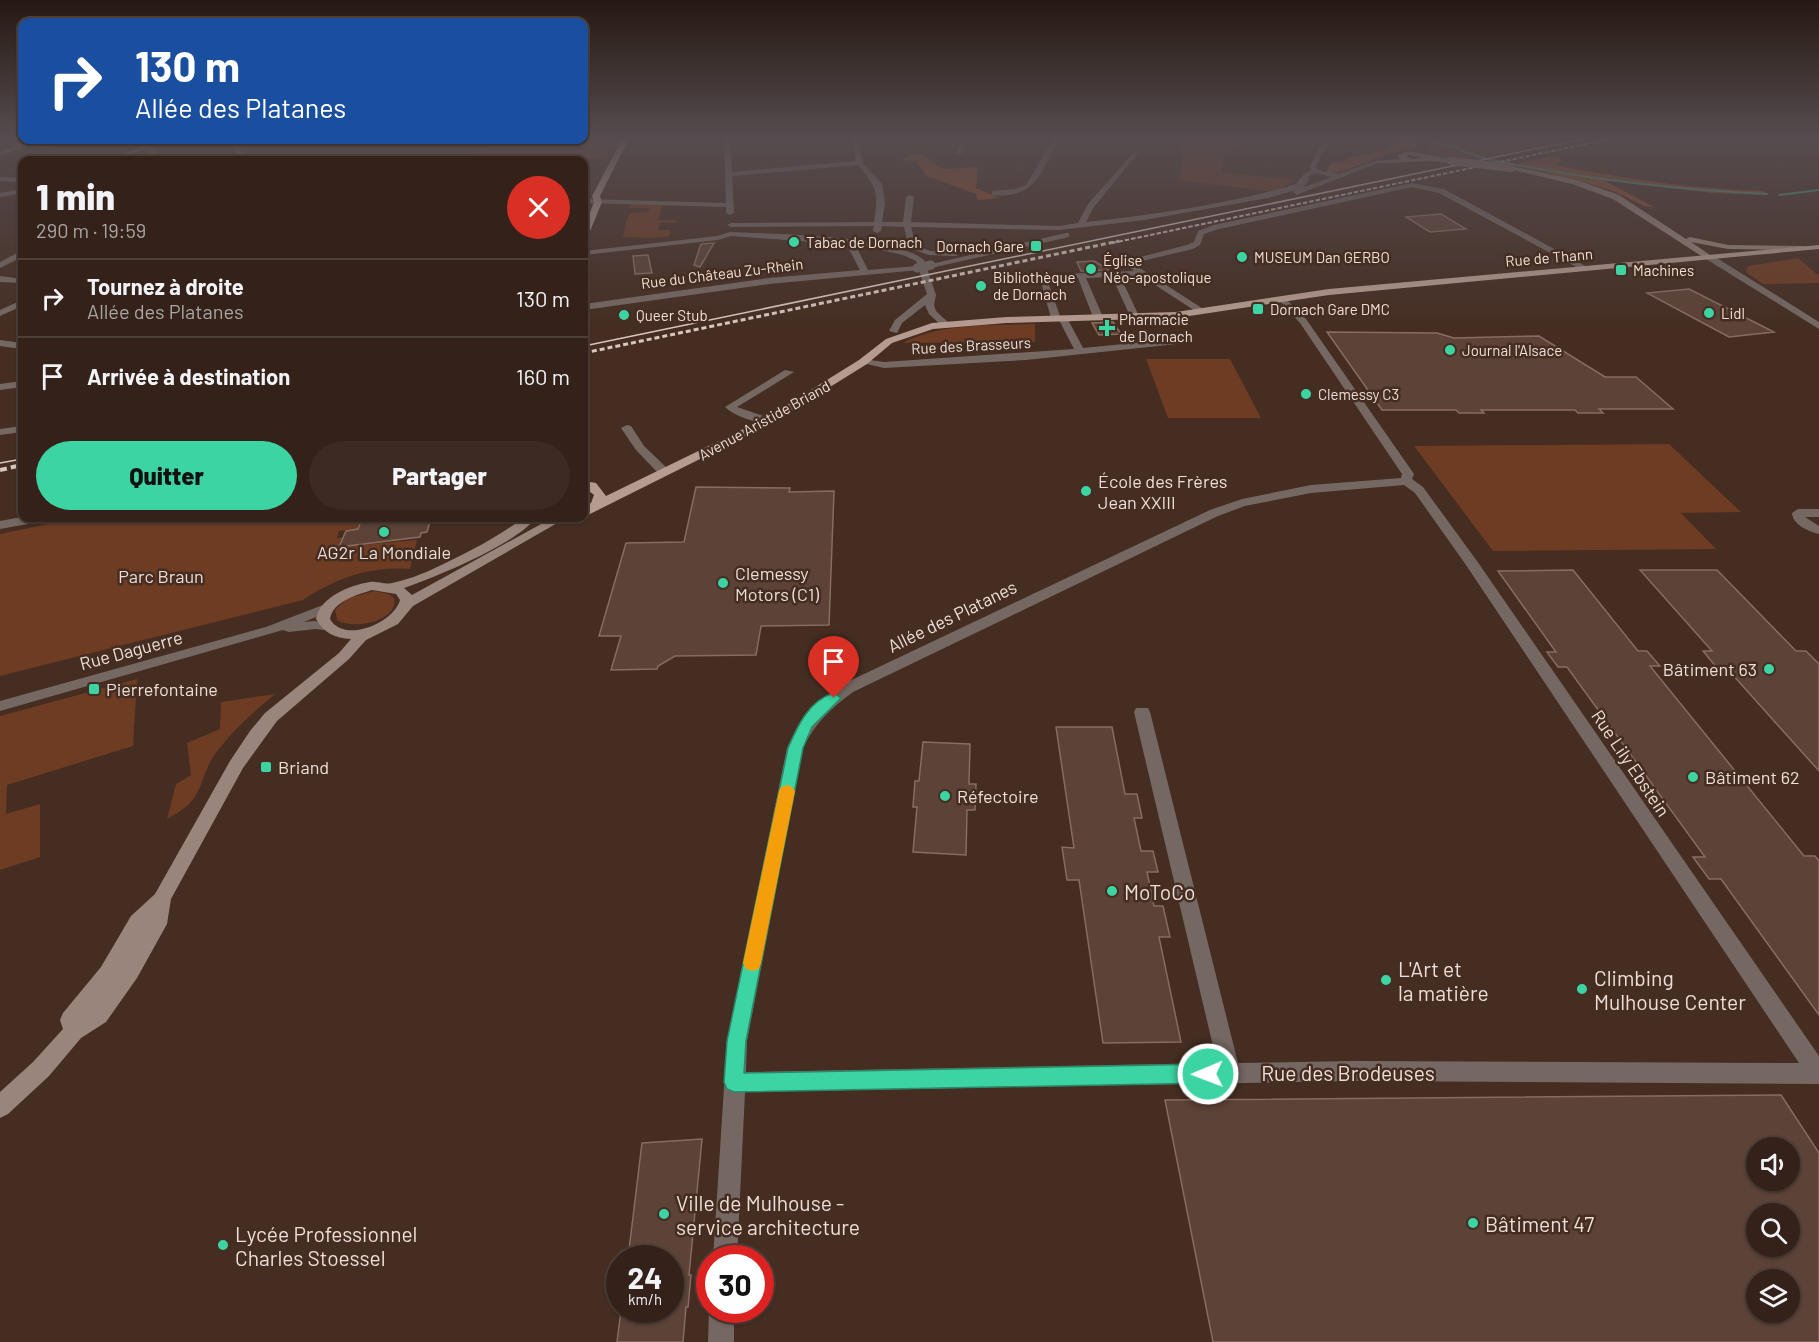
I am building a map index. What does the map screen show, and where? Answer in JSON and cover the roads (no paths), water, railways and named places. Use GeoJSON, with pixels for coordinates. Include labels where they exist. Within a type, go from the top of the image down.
{"type":"FeatureCollection","features":[{"type":"Feature","properties":{"kind":"main road"},"geometry":{"type":"LineString","coordinates":[[588,226],[598,202]]}},
{"type":"Feature","properties":{"kind":"main road","name":"Rue de Thann"},"geometry":{"type":"LineString","coordinates":[[943,321],[1203,312],[1329,292],[1819,247]]}},
{"type":"Feature","properties":{"kind":"main road","name":"Avenue Aristide Briand"},"geometry":{"type":"LineString","coordinates":[[588,510],[768,421],[863,362],[892,336],[943,321]]}},
{"type":"Feature","properties":{"kind":"main road"},"geometry":{"type":"LineString","coordinates":[[588,485],[600,495],[596,505]]}},
{"type":"Feature","properties":{"kind":"main road","name":"Avenue Aristide Briand"},"geometry":{"type":"LineString","coordinates":[[588,485],[632,487]]}},
{"type":"Feature","properties":{"kind":"street"},"geometry":{"type":"LineString","coordinates":[[588,201],[730,205]]}},
{"type":"Feature","properties":{"kind":"street"},"geometry":{"type":"LineString","coordinates":[[730,201],[730,230]]}},
{"type":"Feature","properties":{"kind":"street"},"geometry":{"type":"LineString","coordinates":[[865,272],[853,249],[878,230],[881,201]]}},
{"type":"Feature","properties":{"kind":"street"},"geometry":{"type":"LineString","coordinates":[[910,201],[907,225],[912,246],[923,252],[962,253],[1034,236],[1046,232],[1049,228]]}},
{"type":"Feature","properties":{"kind":"street"},"geometry":{"type":"LineString","coordinates":[[1081,225],[1095,201]]}},
{"type":"Feature","properties":{"kind":"street"},"geometry":{"type":"LineString","coordinates":[[588,253],[710,239],[730,230],[878,224],[1049,228],[1144,218],[1236,201]]}},
{"type":"Feature","properties":{"kind":"street","name":"Rue du Château Zu-Rhein"},"geometry":{"type":"LineString","coordinates":[[588,306],[769,281],[917,268],[1081,232],[1260,201]]}},
{"type":"Feature","properties":{"kind":"street"},"geometry":{"type":"LineString","coordinates":[[1203,312],[1125,262],[1190,247],[1197,243],[1201,233],[1216,227],[1339,201]]}},
{"type":"Feature","properties":{"kind":"street"},"geometry":{"type":"LineString","coordinates":[[1459,201],[1585,268]]}},
{"type":"Feature","properties":{"kind":"street"},"geometry":{"type":"LineString","coordinates":[[1622,201],[1819,326]]}},
{"type":"Feature","properties":{"kind":"street"},"geometry":{"type":"LineString","coordinates":[[730,230],[863,243],[897,250],[916,257],[922,263],[932,295],[929,304],[932,312],[943,321]]}},
{"type":"Feature","properties":{"kind":"street"},"geometry":{"type":"LineString","coordinates":[[1676,235],[1728,247],[1807,248]]}},
{"type":"Feature","properties":{"kind":"street"},"geometry":{"type":"LineString","coordinates":[[0,265],[18,256]]}},
{"type":"Feature","properties":{"kind":"street"},"geometry":{"type":"LineString","coordinates":[[1080,352],[1060,318],[1042,277],[1143,273]]}},
{"type":"Feature","properties":{"kind":"street"},"geometry":{"type":"LineString","coordinates":[[1115,275],[1134,316]]}},
{"type":"Feature","properties":{"kind":"street"},"geometry":{"type":"LineString","coordinates":[[1081,276],[1098,317]]}},
{"type":"Feature","properties":{"kind":"street"},"geometry":{"type":"LineString","coordinates":[[0,279],[18,281]]}},
{"type":"Feature","properties":{"kind":"street"},"geometry":{"type":"LineString","coordinates":[[892,336],[898,322],[932,295]]}},
{"type":"Feature","properties":{"kind":"street"},"geometry":{"type":"LineString","coordinates":[[1283,299],[1303,321],[1408,474],[1406,480]]}},
{"type":"Feature","properties":{"kind":"street"},"geometry":{"type":"LineString","coordinates":[[0,313],[18,305]]}},
{"type":"Feature","properties":{"kind":"street","name":"Rue des Brasseurs"},"geometry":{"type":"LineString","coordinates":[[863,362],[884,365],[1080,352],[1174,342]]}},
{"type":"Feature","properties":{"kind":"street"},"geometry":{"type":"LineString","coordinates":[[0,344],[18,346]]}},
{"type":"Feature","properties":{"kind":"street"},"geometry":{"type":"LineString","coordinates":[[768,421],[730,407],[789,372]]}},
{"type":"Feature","properties":{"kind":"street"},"geometry":{"type":"LineString","coordinates":[[0,387],[18,385]]}},
{"type":"Feature","properties":{"kind":"street"},"geometry":{"type":"LineString","coordinates":[[627,428],[640,448],[664,472]]}},
{"type":"Feature","properties":{"kind":"street"},"geometry":{"type":"LineString","coordinates":[[0,432],[18,430]]}},
{"type":"Feature","properties":{"kind":"street","name":"Rue Lily Ebstein"},"geometry":{"type":"LineString","coordinates":[[1406,480],[1419,490],[1472,564],[1819,1073]]}},
{"type":"Feature","properties":{"kind":"street","name":"Allée des Platanes"},"geometry":{"type":"LineString","coordinates":[[726,1245],[737,1041],[795,748],[805,725],[820,707],[848,688],[1214,513],[1242,503],[1311,489],[1397,483],[1406,480]]}},
{"type":"Feature","properties":{"kind":"street"},"geometry":{"type":"LineString","coordinates":[[1819,513],[1798,513],[1798,517],[1812,528],[1819,530]]}},
{"type":"Feature","properties":{"kind":"street"},"geometry":{"type":"LineString","coordinates":[[0,525],[18,522]]}},
{"type":"Feature","properties":{"kind":"street"},"geometry":{"type":"LineString","coordinates":[[332,665],[340,640],[324,622],[324,615],[328,607],[336,600],[358,589],[371,586],[394,587],[423,579],[515,530],[525,522]]}},
{"type":"Feature","properties":{"kind":"street"},"geometry":{"type":"LineString","coordinates":[[0,1107],[41,1069],[74,1031],[99,1015],[130,972],[160,918],[162,899],[236,765],[271,717],[361,637],[397,618],[407,603],[553,522]]}},
{"type":"Feature","properties":{"kind":"street"},"geometry":{"type":"LineString","coordinates":[[394,587],[406,597],[407,603]]}},
{"type":"Feature","properties":{"kind":"street","name":"Rue Daguerre"},"geometry":{"type":"LineString","coordinates":[[0,706],[271,630],[328,607]]}},
{"type":"Feature","properties":{"kind":"street","name":"Rue Daguerre"},"geometry":{"type":"LineString","coordinates":[[271,630],[315,625],[333,630]]}},
{"type":"Feature","properties":{"kind":"street"},"geometry":{"type":"LineString","coordinates":[[333,630],[361,633],[374,630]]}},
{"type":"Feature","properties":{"kind":"street"},"geometry":{"type":"LineString","coordinates":[[1142,712],[1230,1073]]}},
{"type":"Feature","properties":{"kind":"street","name":"Rue des Brodeuses"},"geometry":{"type":"LineString","coordinates":[[734,1082],[1230,1073],[1819,1073]]}},
{"type":"Feature","properties":{"kind":"street"},"geometry":{"type":"LineString","coordinates":[[721,1342],[722,1323]]}},
{"type":"Feature","properties":{"kind":"tram line"},"geometry":{"type":"LineString","coordinates":[[588,345],[1286,201]]}},
{"type":"Feature","properties":{"kind":"tram line"},"geometry":{"type":"LineString","coordinates":[[0,463],[18,460]]}},
{"type":"Feature","properties":{"kind":"railway"},"geometry":{"type":"LineString","coordinates":[[1112,243],[1315,201]]}},
{"type":"Feature","properties":{"kind":"railway"},"geometry":{"type":"LineString","coordinates":[[588,352],[1119,241]]}},
{"type":"Feature","properties":{"kind":"railway"},"geometry":{"type":"LineString","coordinates":[[0,470],[18,466]]}},
{"type":"Feature","properties":{"kind":"place","name":"Tabac de Dornach"},"geometry":{"type":"Point","coordinates":[794,242]}},
{"type":"Feature","properties":{"kind":"place","name":"Dornach Gare"},"geometry":{"type":"Point","coordinates":[1036,246]}},
{"type":"Feature","properties":{"kind":"place","name":"MUSEUM Dan GERBO"},"geometry":{"type":"Point","coordinates":[1242,257]}},
{"type":"Feature","properties":{"kind":"place","name":"Église Néo-apostolique"},"geometry":{"type":"Point","coordinates":[1091,269]}},
{"type":"Feature","properties":{"kind":"place","name":"Machines"},"geometry":{"type":"Point","coordinates":[1621,270]}},
{"type":"Feature","properties":{"kind":"place","name":"Bibliothèque de Dornach"},"geometry":{"type":"Point","coordinates":[981,286]}},
{"type":"Feature","properties":{"kind":"place","name":"Dornach Gare DMC"},"geometry":{"type":"Point","coordinates":[1258,309]}},
{"type":"Feature","properties":{"kind":"place","name":"Lidl"},"geometry":{"type":"Point","coordinates":[1709,313]}},
{"type":"Feature","properties":{"kind":"place","name":"Queer Stub"},"geometry":{"type":"Point","coordinates":[624,315]}},
{"type":"Feature","properties":{"kind":"place","name":"Pharmacie de Dornach"},"geometry":{"type":"Point","coordinates":[1107,328]}},
{"type":"Feature","properties":{"kind":"place","name":"Journal l'Alsace"},"geometry":{"type":"Point","coordinates":[1450,350]}},
{"type":"Feature","properties":{"kind":"place","name":"Clemessy C3"},"geometry":{"type":"Point","coordinates":[1306,394]}},
{"type":"Feature","properties":{"kind":"place","name":"École des Frères Jean XXIII"},"geometry":{"type":"Point","coordinates":[1086,491]}},
{"type":"Feature","properties":{"kind":"place","name":"AG2r La Mondiale"},"geometry":{"type":"Point","coordinates":[384,532]}},
{"type":"Feature","properties":{"kind":"place","name":"Clemessy Motors (C1)"},"geometry":{"type":"Point","coordinates":[723,583]}},
{"type":"Feature","properties":{"kind":"place","name":"Bâtiment 63"},"geometry":{"type":"Point","coordinates":[1769,669]}},
{"type":"Feature","properties":{"kind":"place","name":"Pierrefontaine"},"geometry":{"type":"Point","coordinates":[94,689]}},
{"type":"Feature","properties":{"kind":"place","name":"Briand"},"geometry":{"type":"Point","coordinates":[266,767]}},
{"type":"Feature","properties":{"kind":"place","name":"Bâtiment 62"},"geometry":{"type":"Point","coordinates":[1693,777]}},
{"type":"Feature","properties":{"kind":"place","name":"Réfectoire"},"geometry":{"type":"Point","coordinates":[945,796]}},
{"type":"Feature","properties":{"kind":"place","name":"MoToCo"},"geometry":{"type":"Point","coordinates":[1112,891]}},
{"type":"Feature","properties":{"kind":"place","name":"L'Art et la matière"},"geometry":{"type":"Point","coordinates":[1386,980]}},
{"type":"Feature","properties":{"kind":"place","name":"Climbing Mulhouse Center"},"geometry":{"type":"Point","coordinates":[1582,989]}},
{"type":"Feature","properties":{"kind":"place","name":"Ville de Mulhouse - service architecture"},"geometry":{"type":"Point","coordinates":[664,1214]}},
{"type":"Feature","properties":{"kind":"place","name":"Bâtiment 47"},"geometry":{"type":"Point","coordinates":[1473,1223]}},
{"type":"Feature","properties":{"kind":"place","name":"Lycée Professionnel Charles Stoessel"},"geometry":{"type":"Point","coordinates":[223,1245]}},
{"type":"Feature","properties":{"kind":"park label","name":"Parc Braun"},"geometry":{"type":"Point","coordinates":[161,576]}}]}
